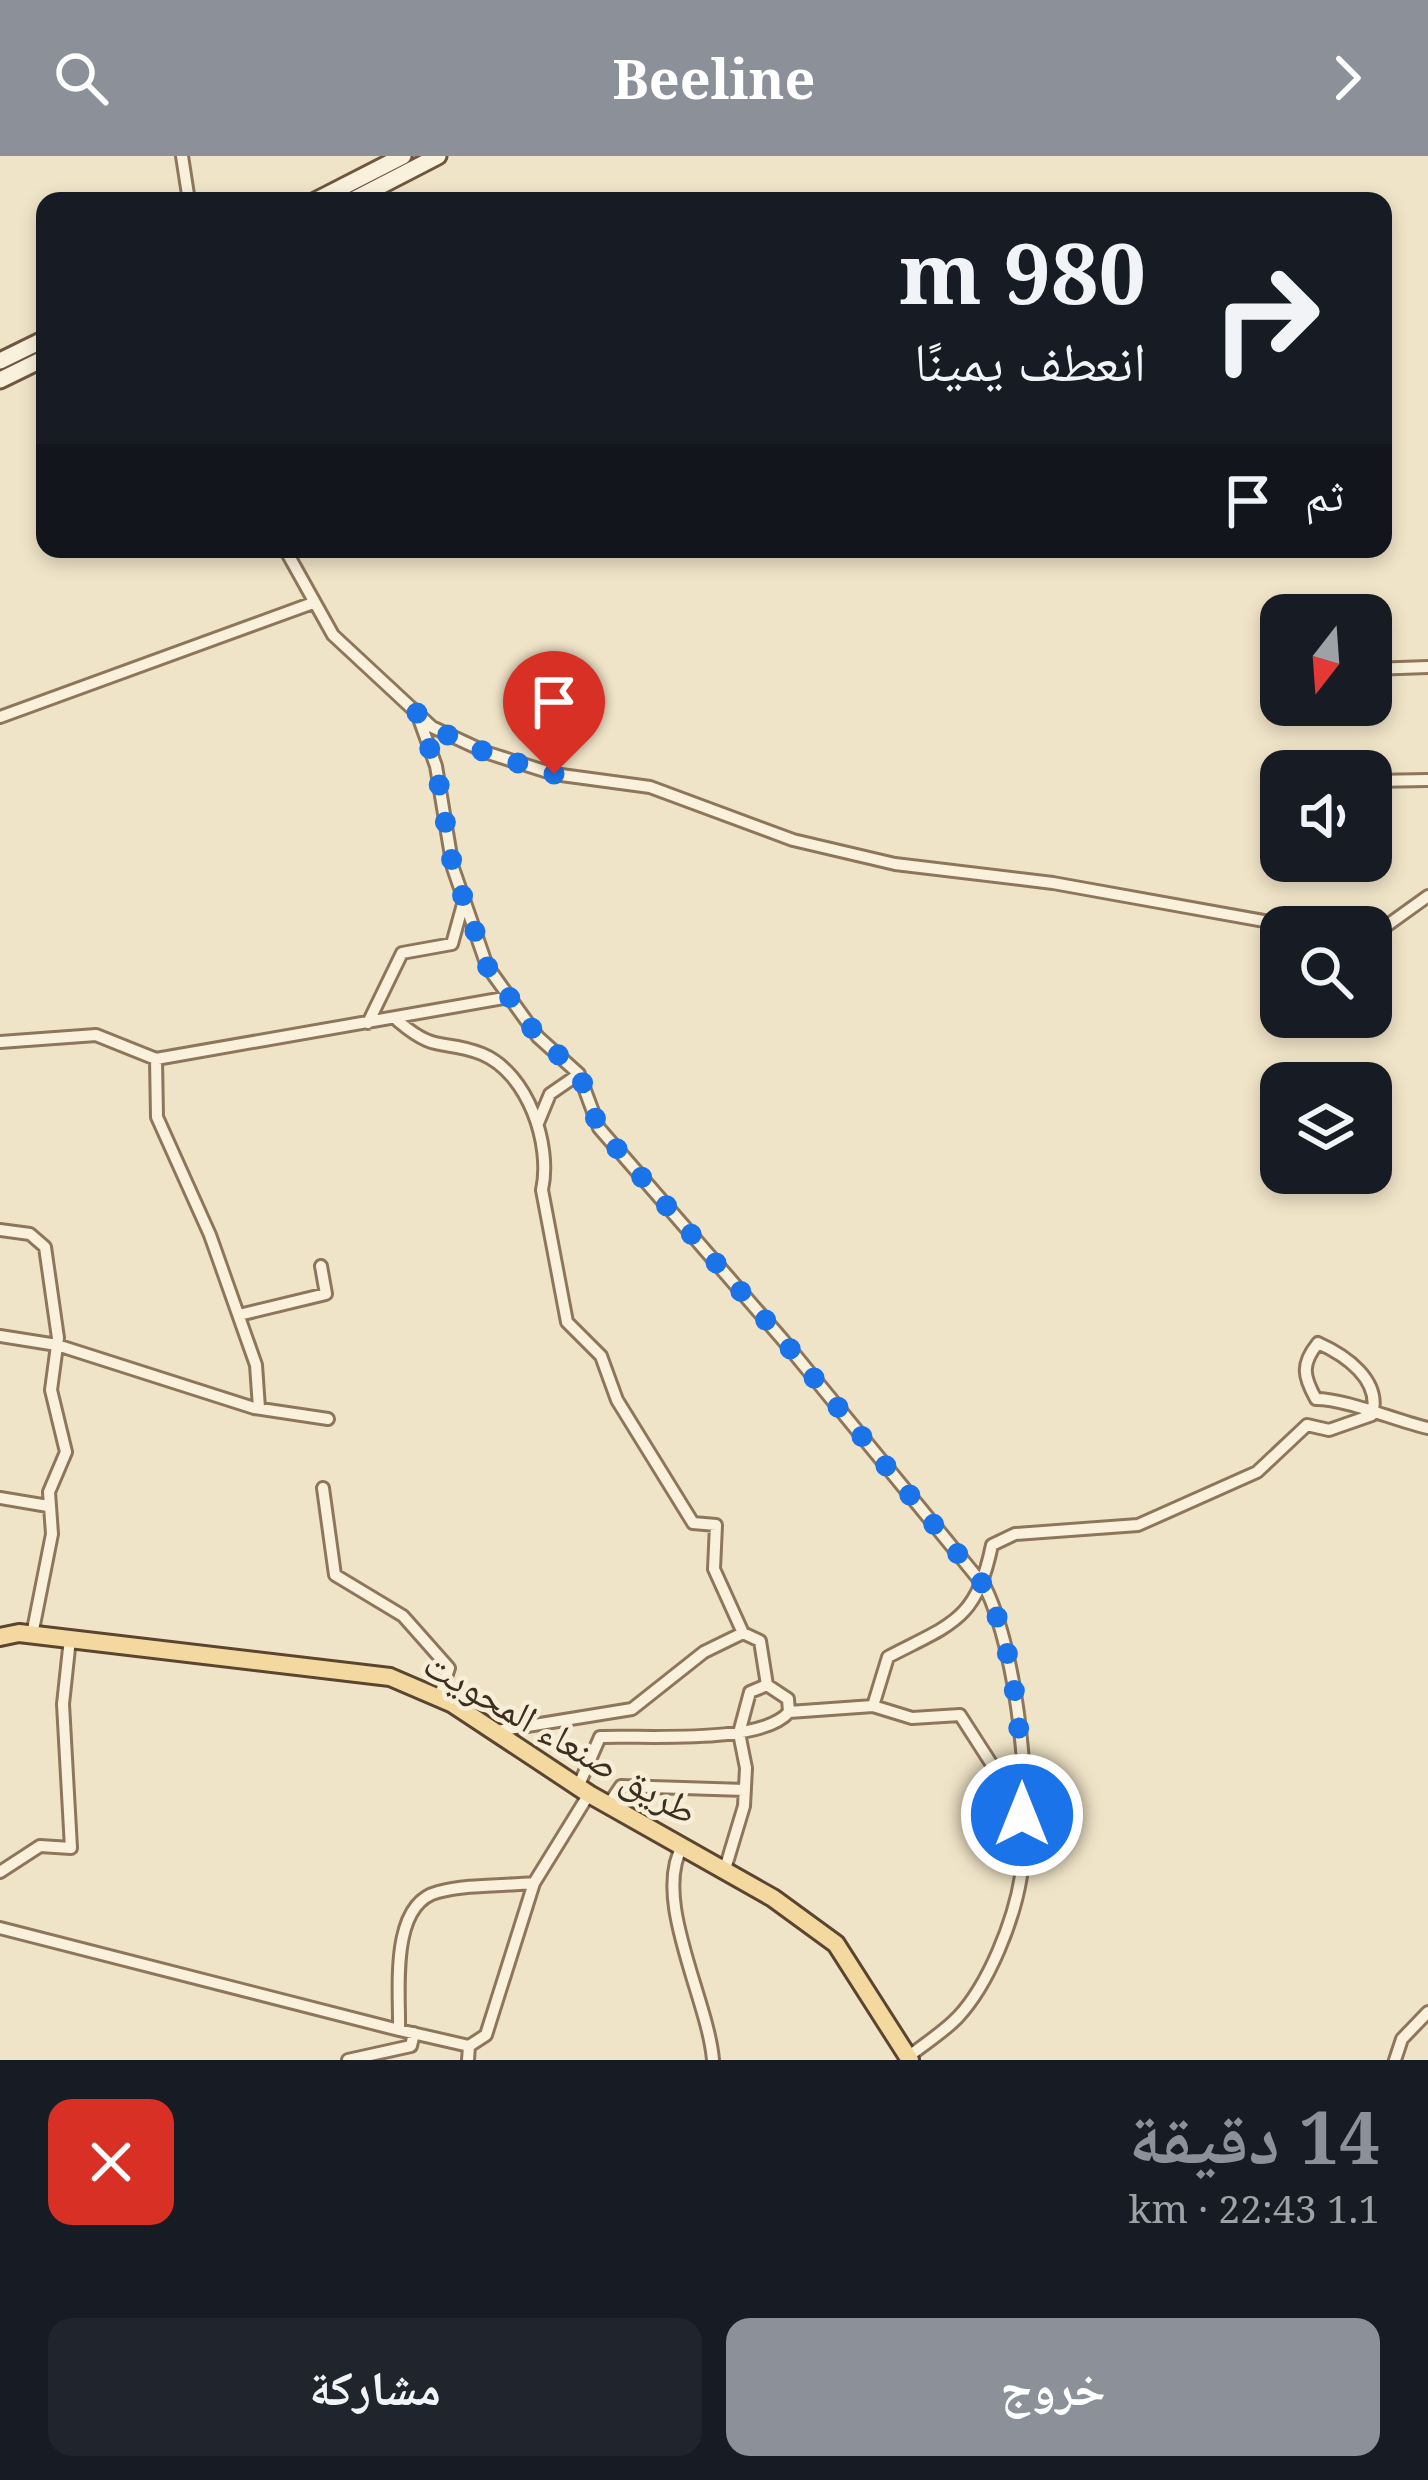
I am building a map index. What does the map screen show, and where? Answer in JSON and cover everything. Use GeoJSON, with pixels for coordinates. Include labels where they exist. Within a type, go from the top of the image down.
{"type":"FeatureCollection","features":[{"type":"Feature","properties":{"kind":"main road"},"geometry":{"type":"LineString","coordinates":[[333,192],[403,156]]}},
{"type":"Feature","properties":{"kind":"main road"},"geometry":{"type":"LineString","coordinates":[[368,192],[438,156]]}},
{"type":"Feature","properties":{"kind":"main road"},"geometry":{"type":"LineString","coordinates":[[1,358],[36,343]]}},
{"type":"Feature","properties":{"kind":"main road"},"geometry":{"type":"LineString","coordinates":[[0,380],[36,362]]}},
{"type":"Feature","properties":{"kind":"main road","name":"طريق صنعاء المحويت"},"geometry":{"type":"LineString","coordinates":[[0,1623],[26,1634]]}},
{"type":"Feature","properties":{"kind":"main road","name":"طريق صنعاء المحويت"},"geometry":{"type":"LineString","coordinates":[[0,1636],[26,1634],[390,1678],[439,1698],[584,1791],[725,1869],[836,1944],[909,2058]]}},
{"type":"Feature","properties":{"kind":"street"},"geometry":{"type":"LineString","coordinates":[[182,156],[188,192]]}},
{"type":"Feature","properties":{"kind":"street"},"geometry":{"type":"LineString","coordinates":[[290,558],[333,635],[432,727],[488,753],[554,774],[650,787],[793,840],[956,875],[1053,883],[1260,920]]}},
{"type":"Feature","properties":{"kind":"street"},"geometry":{"type":"LineString","coordinates":[[0,717],[313,603]]}},
{"type":"Feature","properties":{"kind":"street"},"geometry":{"type":"LineString","coordinates":[[1392,671],[1428,668]]}},
{"type":"Feature","properties":{"kind":"street"},"geometry":{"type":"LineString","coordinates":[[417,713],[436,766],[441,816],[463,904],[487,966],[538,1037],[579,1073],[599,1128],[783,1340],[985,1587],[999,1616],[1022,1770],[1021,1876],[997,1951],[959,2017],[909,2058]]}},
{"type":"Feature","properties":{"kind":"street"},"geometry":{"type":"LineString","coordinates":[[1392,781],[1428,781]]}},
{"type":"Feature","properties":{"kind":"street"},"geometry":{"type":"LineString","coordinates":[[1392,922],[1428,896]]}},
{"type":"Feature","properties":{"kind":"street"},"geometry":{"type":"LineString","coordinates":[[368,1023],[402,952],[452,944],[463,904]]}},
{"type":"Feature","properties":{"kind":"street"},"geometry":{"type":"LineString","coordinates":[[0,1042],[96,1035],[157,1059],[398,1021],[510,997]]}},
{"type":"Feature","properties":{"kind":"street"},"geometry":{"type":"LineString","coordinates":[[0,1928],[469,2046],[486,2035],[534,1882],[584,1791],[600,1737],[739,1733],[777,1726],[789,1712],[788,1699],[767,1685],[760,1641],[743,1633],[714,1569],[716,1525],[693,1523],[617,1400],[602,1356],[567,1322],[542,1190],[547,1169],[538,1123],[503,1066],[480,1053],[425,1044],[398,1021]]}},
{"type":"Feature","properties":{"kind":"street"},"geometry":{"type":"LineString","coordinates":[[157,1059],[157,1117],[210,1235],[256,1365],[259,1408]]}},
{"type":"Feature","properties":{"kind":"street"},"geometry":{"type":"LineString","coordinates":[[538,1123],[550,1094],[579,1073]]}},
{"type":"Feature","properties":{"kind":"street"},"geometry":{"type":"LineString","coordinates":[[0,1230],[30,1234],[45,1247],[57,1345],[50,1384],[66,1452],[48,1506],[52,1534],[26,1634]]}},
{"type":"Feature","properties":{"kind":"street"},"geometry":{"type":"LineString","coordinates":[[238,1315],[326,1294],[321,1266]]}},
{"type":"Feature","properties":{"kind":"street"},"geometry":{"type":"LineString","coordinates":[[0,1336],[57,1345],[259,1408],[328,1419]]}},
{"type":"Feature","properties":{"kind":"street"},"geometry":{"type":"LineString","coordinates":[[1372,1415],[1375,1405],[1364,1377],[1347,1355],[1318,1343],[1306,1359],[1304,1377],[1316,1399],[1372,1415],[1428,1429]]}},
{"type":"Feature","properties":{"kind":"street"},"geometry":{"type":"LineString","coordinates":[[873,1706],[888,1657],[956,1620],[985,1587],[992,1545],[1016,1534],[1138,1525],[1256,1472],[1307,1425],[1329,1430],[1372,1415]]}},
{"type":"Feature","properties":{"kind":"street"},"geometry":{"type":"LineString","coordinates":[[323,1488],[335,1575],[421,1632],[448,1668],[439,1698]]}},
{"type":"Feature","properties":{"kind":"street"},"geometry":{"type":"LineString","coordinates":[[0,1498],[48,1506]]}},
{"type":"Feature","properties":{"kind":"street"},"geometry":{"type":"LineString","coordinates":[[497,1731],[632,1709],[704,1652],[743,1633]]}},
{"type":"Feature","properties":{"kind":"street"},"geometry":{"type":"LineString","coordinates":[[0,1872],[28,1850],[71,1848],[63,1704],[70,1640]]}},
{"type":"Feature","properties":{"kind":"street"},"geometry":{"type":"LineString","coordinates":[[725,1869],[745,1790],[739,1733],[750,1692],[767,1685]]}},
{"type":"Feature","properties":{"kind":"street"},"geometry":{"type":"LineString","coordinates":[[789,1712],[873,1706],[912,1718],[960,1715],[996,1771],[1022,1770]]}},
{"type":"Feature","properties":{"kind":"street"},"geometry":{"type":"LineString","coordinates":[[608,1805],[621,1786],[745,1790]]}},
{"type":"Feature","properties":{"kind":"street"},"geometry":{"type":"LineString","coordinates":[[683,1845],[675,1858],[671,1896],[711,2031],[713,2060]]}},
{"type":"Feature","properties":{"kind":"street"},"geometry":{"type":"LineString","coordinates":[[399,2030],[402,1948],[414,1908],[441,1891],[534,1882]]}},
{"type":"Feature","properties":{"kind":"street"},"geometry":{"type":"LineString","coordinates":[[1394,2060],[1402,2039],[1428,2012]]}},
{"type":"Feature","properties":{"kind":"street"},"geometry":{"type":"LineString","coordinates":[[348,2060],[410,2046],[414,2033]]}},
{"type":"Feature","properties":{"kind":"street"},"geometry":{"type":"LineString","coordinates":[[468,2060],[469,2046]]}},
{"type":"Feature","properties":{"kind":"route"},"geometry":{"type":"LineString","coordinates":[[554,774],[488,753],[432,727],[417,713],[436,766],[453,868],[487,966],[538,1037],[579,1073],[599,1128],[783,1340],[985,1587],[999,1616],[1022,1749],[1022,1815]]}}]}
